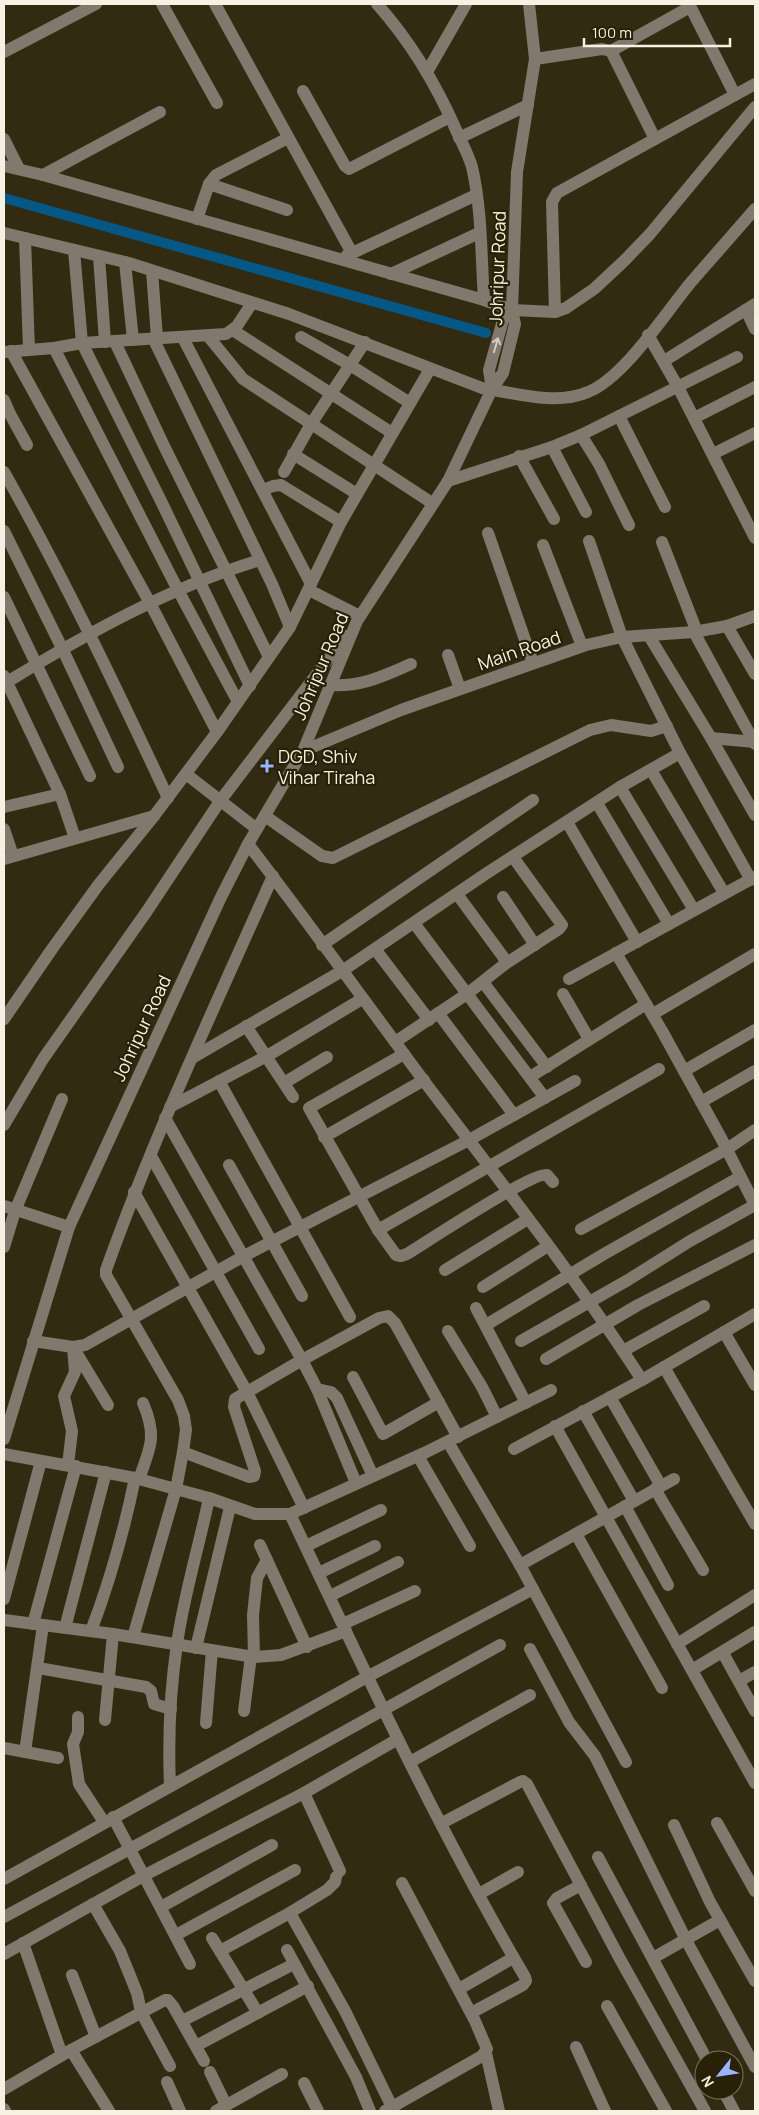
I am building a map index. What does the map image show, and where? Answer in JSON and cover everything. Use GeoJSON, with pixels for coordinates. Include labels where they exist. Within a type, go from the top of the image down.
{"type":"FeatureCollection","features":[{"type":"Feature","properties":{"kind":"street"},"geometry":{"type":"LineString","coordinates":[[162,4],[217,103]]}},
{"type":"Feature","properties":{"kind":"street"},"geometry":{"type":"LineString","coordinates":[[215,4],[352,253]]}},
{"type":"Feature","properties":{"kind":"street"},"geometry":{"type":"LineString","coordinates":[[377,4],[390,19],[427,72],[450,117],[471,165],[476,194],[484,300]]}},
{"type":"Feature","properties":{"kind":"street"},"geometry":{"type":"LineString","coordinates":[[427,72],[466,4]]}},
{"type":"Feature","properties":{"kind":"street","name":"Johripur Road"},"geometry":{"type":"LineString","coordinates":[[512,310],[517,172],[535,59],[530,4]]}},
{"type":"Feature","properties":{"kind":"street"},"geometry":{"type":"LineString","coordinates":[[4,52],[90,5]]}},
{"type":"Feature","properties":{"kind":"street"},"geometry":{"type":"LineString","coordinates":[[535,59],[602,49],[612,51],[689,6],[735,95]]}},
{"type":"Feature","properties":{"kind":"street"},"geometry":{"type":"LineString","coordinates":[[612,51],[655,139]]}},
{"type":"Feature","properties":{"kind":"street"},"geometry":{"type":"LineString","coordinates":[[555,312],[554,198],[562,190],[755,84]]}},
{"type":"Feature","properties":{"kind":"street"},"geometry":{"type":"LineString","coordinates":[[304,91],[345,166],[349,169],[450,117]]}},
{"type":"Feature","properties":{"kind":"street"},"geometry":{"type":"LineString","coordinates":[[459,138],[528,105]]}},
{"type":"Feature","properties":{"kind":"street"},"geometry":{"type":"LineString","coordinates":[[4,166],[43,174],[484,300],[512,310],[555,312],[566,308],[594,289],[624,261],[650,234],[755,107]]}},
{"type":"Feature","properties":{"kind":"street"},"geometry":{"type":"LineString","coordinates":[[43,174],[160,112]]}},
{"type":"Feature","properties":{"kind":"street"},"geometry":{"type":"LineString","coordinates":[[197,219],[212,179],[221,172],[288,138]]}},
{"type":"Feature","properties":{"kind":"street"},"geometry":{"type":"LineString","coordinates":[[4,139],[19,169]]}},
{"type":"Feature","properties":{"kind":"street"},"geometry":{"type":"LineString","coordinates":[[209,184],[287,210]]}},
{"type":"Feature","properties":{"kind":"street"},"geometry":{"type":"LineString","coordinates":[[339,260],[476,194]]}},
{"type":"Feature","properties":{"kind":"street"},"geometry":{"type":"LineString","coordinates":[[4,233],[125,262],[252,302],[366,342],[474,385],[509,394],[568,397],[588,392],[604,383],[621,369],[692,281],[755,210]]}},
{"type":"Feature","properties":{"kind":"street"},"geometry":{"type":"LineString","coordinates":[[391,274],[479,233]]}},
{"type":"Feature","properties":{"kind":"street"},"geometry":{"type":"LineString","coordinates":[[25,238],[29,350]]}},
{"type":"Feature","properties":{"kind":"street"},"geometry":{"type":"LineString","coordinates":[[74,250],[82,344],[161,501],[250,686]]}},
{"type":"Feature","properties":{"kind":"street"},"geometry":{"type":"LineString","coordinates":[[99,256],[110,342],[269,657]]}},
{"type":"Feature","properties":{"kind":"street"},"geometry":{"type":"LineString","coordinates":[[125,262],[133,340]]}},
{"type":"Feature","properties":{"kind":"street"},"geometry":{"type":"LineString","coordinates":[[152,270],[155,338],[290,626]]}},
{"type":"Feature","properties":{"kind":"street"},"geometry":{"type":"LineString","coordinates":[[217,732],[150,603],[7,351],[155,338],[183,338],[226,334],[234,330],[252,302]]}},
{"type":"Feature","properties":{"kind":"street"},"geometry":{"type":"LineString","coordinates":[[664,361],[750,307],[755,329]]}},
{"type":"Feature","properties":{"kind":"street"},"geometry":{"type":"LineString","coordinates":[[492,389],[489,370],[512,310]]}},
{"type":"Feature","properties":{"kind":"street","name":"Johripur Road"},"geometry":{"type":"LineString","coordinates":[[4,1439],[6,1422],[69,1227],[221,897],[248,844],[303,751],[358,619],[448,481],[492,389],[503,373],[509,322]]}},
{"type":"Feature","properties":{"kind":"street"},"geometry":{"type":"LineString","coordinates":[[234,330],[392,434]]}},
{"type":"Feature","properties":{"kind":"street"},"geometry":{"type":"LineString","coordinates":[[648,335],[664,361],[713,454],[750,516],[755,538]]}},
{"type":"Feature","properties":{"kind":"street"},"geometry":{"type":"LineString","coordinates":[[208,336],[243,379],[432,503]]}},
{"type":"Feature","properties":{"kind":"street"},"geometry":{"type":"LineString","coordinates":[[301,337],[410,403]]}},
{"type":"Feature","properties":{"kind":"street"},"geometry":{"type":"LineString","coordinates":[[4,1125],[43,1059],[220,802],[358,619],[312,590],[263,490],[183,338]]}},
{"type":"Feature","properties":{"kind":"street"},"geometry":{"type":"LineString","coordinates":[[284,472],[311,424],[366,342]]}},
{"type":"Feature","properties":{"kind":"street"},"geometry":{"type":"LineString","coordinates":[[54,348],[178,590],[238,702]]}},
{"type":"Feature","properties":{"kind":"street"},"geometry":{"type":"LineString","coordinates":[[448,481],[519,456],[552,447],[581,435],[737,357]]}},
{"type":"Feature","properties":{"kind":"street"},"geometry":{"type":"LineString","coordinates":[[4,1019],[99,884],[168,798],[190,778],[217,732],[290,626],[312,590],[341,522],[430,369]]}},
{"type":"Feature","properties":{"kind":"street"},"geometry":{"type":"LineString","coordinates":[[694,418],[755,387]]}},
{"type":"Feature","properties":{"kind":"street"},"geometry":{"type":"LineString","coordinates":[[4,400],[27,445]]}},
{"type":"Feature","properties":{"kind":"street"},"geometry":{"type":"LineString","coordinates":[[619,416],[665,507]]}},
{"type":"Feature","properties":{"kind":"street"},"geometry":{"type":"LineString","coordinates":[[713,454],[755,433]]}},
{"type":"Feature","properties":{"kind":"street"},"geometry":{"type":"LineString","coordinates":[[581,435],[599,464],[629,525]]}},
{"type":"Feature","properties":{"kind":"street"},"geometry":{"type":"LineString","coordinates":[[552,447],[586,512]]}},
{"type":"Feature","properties":{"kind":"street"},"geometry":{"type":"LineString","coordinates":[[293,454],[357,494]]}},
{"type":"Feature","properties":{"kind":"street"},"geometry":{"type":"LineString","coordinates":[[519,456],[554,519]]}},
{"type":"Feature","properties":{"kind":"street"},"geometry":{"type":"LineString","coordinates":[[4,472],[46,547],[90,633],[168,798]]}},
{"type":"Feature","properties":{"kind":"street"},"geometry":{"type":"LineString","coordinates":[[263,490],[282,485],[341,522]]}},
{"type":"Feature","properties":{"kind":"street"},"geometry":{"type":"LineString","coordinates":[[4,531],[118,767]]}},
{"type":"Feature","properties":{"kind":"street"},"geometry":{"type":"LineString","coordinates":[[488,533],[533,663]]}},
{"type":"Feature","properties":{"kind":"street"},"geometry":{"type":"LineString","coordinates":[[569,979],[753,878],[680,753],[622,637],[589,541]]}},
{"type":"Feature","properties":{"kind":"street"},"geometry":{"type":"LineString","coordinates":[[662,542],[696,632],[755,743]]}},
{"type":"Feature","properties":{"kind":"street"},"geometry":{"type":"LineString","coordinates":[[543,545],[582,646]]}},
{"type":"Feature","properties":{"kind":"street"},"geometry":{"type":"LineString","coordinates":[[75,838],[60,794],[6,678],[150,603],[226,570],[260,560]]}},
{"type":"Feature","properties":{"kind":"street"},"geometry":{"type":"LineString","coordinates":[[4,597],[90,776]]}},
{"type":"Feature","properties":{"kind":"street","name":"Main Road"},"geometry":{"type":"LineString","coordinates":[[303,751],[401,710],[582,646],[622,637],[696,632],[754,619]]}},
{"type":"Feature","properties":{"kind":"street"},"geometry":{"type":"LineString","coordinates":[[727,626],[755,674]]}},
{"type":"Feature","properties":{"kind":"street"},"geometry":{"type":"LineString","coordinates":[[649,636],[755,815]]}},
{"type":"Feature","properties":{"kind":"street"},"geometry":{"type":"LineString","coordinates":[[448,655],[460,689]]}},
{"type":"Feature","properties":{"kind":"street"},"geometry":{"type":"LineString","coordinates":[[330,685],[347,686],[362,684],[411,664]]}},
{"type":"Feature","properties":{"kind":"street"},"geometry":{"type":"LineString","coordinates":[[265,816],[322,856],[333,858],[590,730],[611,725],[651,731],[667,726]]}},
{"type":"Feature","properties":{"kind":"street"},"geometry":{"type":"LineString","coordinates":[[711,738],[755,743]]}},
{"type":"Feature","properties":{"kind":"street"},"geometry":{"type":"LineString","coordinates":[[192,1058],[342,971],[620,787],[680,753]]}},
{"type":"Feature","properties":{"kind":"street"},"geometry":{"type":"LineString","coordinates":[[651,770],[724,893]]}},
{"type":"Feature","properties":{"kind":"street"},"geometry":{"type":"LineString","coordinates":[[190,778],[257,829]]}},
{"type":"Feature","properties":{"kind":"street"},"geometry":{"type":"LineString","coordinates":[[620,787],[694,910]]}},
{"type":"Feature","properties":{"kind":"street"},"geometry":{"type":"LineString","coordinates":[[4,807],[60,794]]}},
{"type":"Feature","properties":{"kind":"street"},"geometry":{"type":"LineString","coordinates":[[322,945],[533,800]]}},
{"type":"Feature","properties":{"kind":"street"},"geometry":{"type":"LineString","coordinates":[[597,803],[669,924]]}},
{"type":"Feature","properties":{"kind":"street"},"geometry":{"type":"LineString","coordinates":[[4,829],[9,857],[154,816]]}},
{"type":"Feature","properties":{"kind":"street"},"geometry":{"type":"LineString","coordinates":[[567,822],[637,942]]}},
{"type":"Feature","properties":{"kind":"street"},"geometry":{"type":"LineString","coordinates":[[248,844],[606,1324],[642,1380]]}},
{"type":"Feature","properties":{"kind":"street"},"geometry":{"type":"LineString","coordinates":[[395,1042],[467,994],[505,964],[559,929],[562,925],[512,857]]}},
{"type":"Feature","properties":{"kind":"street"},"geometry":{"type":"LineString","coordinates":[[133,1637],[176,1489],[186,1430],[184,1416],[178,1400],[106,1273],[134,1192],[273,876]]}},
{"type":"Feature","properties":{"kind":"street"},"geometry":{"type":"LineString","coordinates":[[457,894],[504,958],[505,964]]}},
{"type":"Feature","properties":{"kind":"street"},"geometry":{"type":"LineString","coordinates":[[503,897],[535,945]]}},
{"type":"Feature","properties":{"kind":"street"},"geometry":{"type":"LineString","coordinates":[[414,923],[545,1098]]}},
{"type":"Feature","properties":{"kind":"street"},"geometry":{"type":"LineString","coordinates":[[376,949],[434,1016],[514,1115]]}},
{"type":"Feature","properties":{"kind":"street"},"geometry":{"type":"LineString","coordinates":[[521,1341],[628,1280],[690,1241],[755,1205],[727,1149],[650,1009],[616,953]]}},
{"type":"Feature","properties":{"kind":"street"},"geometry":{"type":"LineString","coordinates":[[530,1077],[589,1039],[755,954]]}},
{"type":"Feature","properties":{"kind":"street"},"geometry":{"type":"LineString","coordinates":[[484,982],[547,1066]]}},
{"type":"Feature","properties":{"kind":"street"},"geometry":{"type":"LineString","coordinates":[[563,994],[589,1039]]}},
{"type":"Feature","properties":{"kind":"street"},"geometry":{"type":"LineString","coordinates":[[168,1112],[362,999]]}},
{"type":"Feature","properties":{"kind":"street"},"geometry":{"type":"LineString","coordinates":[[246,1026],[294,1098]]}},
{"type":"Feature","properties":{"kind":"street"},"geometry":{"type":"LineString","coordinates":[[684,1071],[755,1030]]}},
{"type":"Feature","properties":{"kind":"street"},"geometry":{"type":"LineString","coordinates":[[404,1054],[310,1107],[310,1112],[378,1230],[396,1255],[401,1256],[508,1192],[544,1174],[553,1182]]}},
{"type":"Feature","properties":{"kind":"street"},"geometry":{"type":"LineString","coordinates":[[284,1083],[326,1057]]}},
{"type":"Feature","properties":{"kind":"street"},"geometry":{"type":"LineString","coordinates":[[378,1230],[659,1069]]}},
{"type":"Feature","properties":{"kind":"street"},"geometry":{"type":"LineString","coordinates":[[701,1102],[755,1071]]}},
{"type":"Feature","properties":{"kind":"street"},"geometry":{"type":"LineString","coordinates":[[324,1137],[424,1080]]}},
{"type":"Feature","properties":{"kind":"street"},"geometry":{"type":"LineString","coordinates":[[219,1081],[350,1317]]}},
{"type":"Feature","properties":{"kind":"street"},"geometry":{"type":"LineString","coordinates":[[33,1341],[74,1347],[91,1342],[244,1256],[360,1198],[575,1081]]}},
{"type":"Feature","properties":{"kind":"street"},"geometry":{"type":"LineString","coordinates":[[4,1247],[10,1209],[62,1099]]}},
{"type":"Feature","properties":{"kind":"street"},"geometry":{"type":"LineString","coordinates":[[168,1112],[317,1389],[356,1484]]}},
{"type":"Feature","properties":{"kind":"street"},"geometry":{"type":"LineString","coordinates":[[581,1229],[727,1149],[755,1130]]}},
{"type":"Feature","properties":{"kind":"street"},"geometry":{"type":"LineString","coordinates":[[150,1156],[259,1349]]}},
{"type":"Feature","properties":{"kind":"street"},"geometry":{"type":"LineString","coordinates":[[229,1165],[302,1296]]}},
{"type":"Feature","properties":{"kind":"street"},"geometry":{"type":"LineString","coordinates":[[486,1325],[740,1177]]}},
{"type":"Feature","properties":{"kind":"street"},"geometry":{"type":"LineString","coordinates":[[134,1192],[247,1392],[304,1508]]}},
{"type":"Feature","properties":{"kind":"street"},"geometry":{"type":"LineString","coordinates":[[10,1209],[69,1227]]}},
{"type":"Feature","properties":{"kind":"street"},"geometry":{"type":"LineString","coordinates":[[445,1270],[528,1219]]}},
{"type":"Feature","properties":{"kind":"street"},"geometry":{"type":"LineString","coordinates":[[546,1359],[638,1305],[755,1245]]}},
{"type":"Feature","properties":{"kind":"street"},"geometry":{"type":"LineString","coordinates":[[483,1287],[548,1246]]}},
{"type":"Feature","properties":{"kind":"street"},"geometry":{"type":"LineString","coordinates":[[624,1351],[704,1306]]}},
{"type":"Feature","properties":{"kind":"street"},"geometry":{"type":"LineString","coordinates":[[476,1308],[526,1402]]}},
{"type":"Feature","properties":{"kind":"street"},"geometry":{"type":"LineString","coordinates":[[514,1449],[642,1380],[755,1314]]}},
{"type":"Feature","properties":{"kind":"street"},"geometry":{"type":"LineString","coordinates":[[183,1452],[249,1477],[254,1476],[255,1471],[234,1407],[235,1399],[379,1318],[388,1316],[395,1323],[439,1402],[453,1439],[626,1762]]}},
{"type":"Feature","properties":{"kind":"street"},"geometry":{"type":"LineString","coordinates":[[448,1331],[482,1387],[497,1417]]}},
{"type":"Feature","properties":{"kind":"street"},"geometry":{"type":"LineString","coordinates":[[724,1332],[755,1385]]}},
{"type":"Feature","properties":{"kind":"street"},"geometry":{"type":"LineString","coordinates":[[74,1347],[108,1405]]}},
{"type":"Feature","properties":{"kind":"street"},"geometry":{"type":"LineString","coordinates":[[25,1752],[38,1624],[72,1466],[72,1431],[64,1396],[75,1372],[74,1347]]}},
{"type":"Feature","properties":{"kind":"street"},"geometry":{"type":"LineString","coordinates":[[664,1367],[755,1524]]}},
{"type":"Feature","properties":{"kind":"street"},"geometry":{"type":"LineString","coordinates":[[353,1377],[383,1434],[439,1402]]}},
{"type":"Feature","properties":{"kind":"street"},"geometry":{"type":"LineString","coordinates":[[317,1389],[331,1392],[337,1398],[373,1476]]}},
{"type":"Feature","properties":{"kind":"street"},"geometry":{"type":"LineString","coordinates":[[4,1454],[137,1478],[209,1498],[255,1514],[290,1514],[418,1456],[551,1390]]}},
{"type":"Feature","properties":{"kind":"street"},"geometry":{"type":"LineString","coordinates":[[610,1397],[703,1570]]}},
{"type":"Feature","properties":{"kind":"street"},"geometry":{"type":"LineString","coordinates":[[91,1631],[109,1584],[137,1478],[152,1439],[152,1428],[143,1403]]}},
{"type":"Feature","properties":{"kind":"street"},"geometry":{"type":"LineString","coordinates":[[583,1411],[668,1584]]}},
{"type":"Feature","properties":{"kind":"street"},"geometry":{"type":"LineString","coordinates":[[555,1426],[755,1783]]}},
{"type":"Feature","properties":{"kind":"street"},"geometry":{"type":"LineString","coordinates":[[418,1456],[470,1546]]}},
{"type":"Feature","properties":{"kind":"street"},"geometry":{"type":"LineString","coordinates":[[4,1599],[41,1461]]}},
{"type":"Feature","properties":{"kind":"street"},"geometry":{"type":"LineString","coordinates":[[65,1628],[106,1472]]}},
{"type":"Feature","properties":{"kind":"street"},"geometry":{"type":"LineString","coordinates":[[520,1565],[674,1479]]}},
{"type":"Feature","properties":{"kind":"street"},"geometry":{"type":"LineString","coordinates":[[170,1786],[168,1742],[176,1644],[195,1553],[209,1498]]}},
{"type":"Feature","properties":{"kind":"street"},"geometry":{"type":"LineString","coordinates":[[196,1648],[230,1506]]}},
{"type":"Feature","properties":{"kind":"street"},"geometry":{"type":"LineString","coordinates":[[306,1546],[381,1510]]}},
{"type":"Feature","properties":{"kind":"street"},"geometry":{"type":"LineString","coordinates":[[290,1514],[398,1739],[513,1958],[525,1977],[525,1983],[471,2013]]}},
{"type":"Feature","properties":{"kind":"street"},"geometry":{"type":"LineString","coordinates":[[576,1534],[662,1688]]}},
{"type":"Feature","properties":{"kind":"street"},"geometry":{"type":"LineString","coordinates":[[260,1545],[307,1647]]}},
{"type":"Feature","properties":{"kind":"street"},"geometry":{"type":"LineString","coordinates":[[319,1573],[374,1546]]}},
{"type":"Feature","properties":{"kind":"street"},"geometry":{"type":"LineString","coordinates":[[244,1712],[252,1657],[252,1615],[257,1578],[268,1560]]}},
{"type":"Feature","properties":{"kind":"street"},"geometry":{"type":"LineString","coordinates":[[330,1596],[398,1562]]}},
{"type":"Feature","properties":{"kind":"street"},"geometry":{"type":"LineString","coordinates":[[5,1874],[109,1820],[367,1677],[533,1589]]}},
{"type":"Feature","properties":{"kind":"street"},"geometry":{"type":"LineString","coordinates":[[4,1620],[113,1634],[252,1657],[280,1656],[307,1647],[415,1591]]}},
{"type":"Feature","properties":{"kind":"street"},"geometry":{"type":"LineString","coordinates":[[677,1644],[755,1595]]}},
{"type":"Feature","properties":{"kind":"street"},"geometry":{"type":"LineString","coordinates":[[692,1670],[755,1632]]}},
{"type":"Feature","properties":{"kind":"street"},"geometry":{"type":"LineString","coordinates":[[105,1720],[113,1634]]}},
{"type":"Feature","properties":{"kind":"street"},"geometry":{"type":"LineString","coordinates":[[4,1917],[500,1645]]}},
{"type":"Feature","properties":{"kind":"street"},"geometry":{"type":"LineString","coordinates":[[530,1649],[569,1722],[596,1756],[686,1940],[755,2067]]}},
{"type":"Feature","properties":{"kind":"street"},"geometry":{"type":"LineString","coordinates":[[206,1722],[212,1650]]}},
{"type":"Feature","properties":{"kind":"street"},"geometry":{"type":"LineString","coordinates":[[723,1653],[755,1710]]}},
{"type":"Feature","properties":{"kind":"street"},"geometry":{"type":"LineString","coordinates":[[44,1669],[108,1682],[146,1687],[151,1691],[154,1704],[170,1710]]}},
{"type":"Feature","properties":{"kind":"street"},"geometry":{"type":"LineString","coordinates":[[739,1681],[755,1672]]}},
{"type":"Feature","properties":{"kind":"street"},"geometry":{"type":"LineString","coordinates":[[410,1762],[530,1695]]}},
{"type":"Feature","properties":{"kind":"street"},"geometry":{"type":"LineString","coordinates":[[78,1717],[78,1732],[74,1744],[79,1784],[130,1848],[190,1964]]}},
{"type":"Feature","properties":{"kind":"street"},"geometry":{"type":"LineString","coordinates":[[4,1954],[145,1875],[304,1793],[398,1739]]}},
{"type":"Feature","properties":{"kind":"street"},"geometry":{"type":"LineString","coordinates":[[4,1748],[58,1758]]}},
{"type":"Feature","properties":{"kind":"street"},"geometry":{"type":"LineString","coordinates":[[442,1823],[520,1782],[525,1782],[705,2111]]}},
{"type":"Feature","properties":{"kind":"street"},"geometry":{"type":"LineString","coordinates":[[220,1951],[328,1890],[334,1882],[338,1874],[304,1793]]}},
{"type":"Feature","properties":{"kind":"street"},"geometry":{"type":"LineString","coordinates":[[717,1824],[755,1891]]}},
{"type":"Feature","properties":{"kind":"street"},"geometry":{"type":"LineString","coordinates":[[674,1825],[699,1882],[755,1981]]}},
{"type":"Feature","properties":{"kind":"street"},"geometry":{"type":"LineString","coordinates":[[161,1906],[272,1845]]}},
{"type":"Feature","properties":{"kind":"street"},"geometry":{"type":"LineString","coordinates":[[598,1857],[702,2050]]}},
{"type":"Feature","properties":{"kind":"street"},"geometry":{"type":"LineString","coordinates":[[176,1935],[295,1870]]}},
{"type":"Feature","properties":{"kind":"street"},"geometry":{"type":"LineString","coordinates":[[479,1894],[518,1872]]}},
{"type":"Feature","properties":{"kind":"street"},"geometry":{"type":"LineString","coordinates":[[402,1883],[486,2045],[486,2053],[499,2111]]}},
{"type":"Feature","properties":{"kind":"street"},"geometry":{"type":"LineString","coordinates":[[581,1885],[557,1898],[554,1903],[586,1962]]}},
{"type":"Feature","properties":{"kind":"street"},"geometry":{"type":"LineString","coordinates":[[93,1904],[126,1963],[137,1993],[141,2012],[170,2066]]}},
{"type":"Feature","properties":{"kind":"street"},"geometry":{"type":"LineString","coordinates":[[290,1913],[345,2012],[389,2109],[440,2082],[486,2053]]}},
{"type":"Feature","properties":{"kind":"street"},"geometry":{"type":"LineString","coordinates":[[653,1958],[720,1920]]}},
{"type":"Feature","properties":{"kind":"street"},"geometry":{"type":"LineString","coordinates":[[212,1938],[258,2013]]}},
{"type":"Feature","properties":{"kind":"street"},"geometry":{"type":"LineString","coordinates":[[23,1943],[67,2052],[109,2111]]}},
{"type":"Feature","properties":{"kind":"street"},"geometry":{"type":"LineString","coordinates":[[287,1950],[356,2076],[370,2111]]}},
{"type":"Feature","properties":{"kind":"street"},"geometry":{"type":"LineString","coordinates":[[458,1989],[513,1958]]}},
{"type":"Feature","properties":{"kind":"street"},"geometry":{"type":"LineString","coordinates":[[182,2021],[294,1964]]}},
{"type":"Feature","properties":{"kind":"street"},"geometry":{"type":"LineString","coordinates":[[72,1975],[96,2037]]}},
{"type":"Feature","properties":{"kind":"street"},"geometry":{"type":"LineString","coordinates":[[196,2046],[308,1986]]}},
{"type":"Feature","properties":{"kind":"street"},"geometry":{"type":"LineString","coordinates":[[4,2089],[67,2052],[162,2001],[168,2000],[182,2021],[207,2067],[221,2108],[282,2074]]}},
{"type":"Feature","properties":{"kind":"street"},"geometry":{"type":"LineString","coordinates":[[607,2006],[666,2111]]}},
{"type":"Feature","properties":{"kind":"street"},"geometry":{"type":"LineString","coordinates":[[576,2047],[605,2111]]}},
{"type":"Feature","properties":{"kind":"street"},"geometry":{"type":"LineString","coordinates":[[167,2082],[180,2111]]}},
{"type":"Feature","properties":{"kind":"street"},"geometry":{"type":"LineString","coordinates":[[304,2083],[318,2111]]}},
{"type":"Feature","properties":{"kind":"waterway"},"geometry":{"type":"LineString","coordinates":[[4,198],[486,333]]}},
{"type":"Feature","properties":{"kind":"place","name":"DGD, Shiv Vihar Tiraha"},"geometry":{"type":"Point","coordinates":[267,766]}}]}
